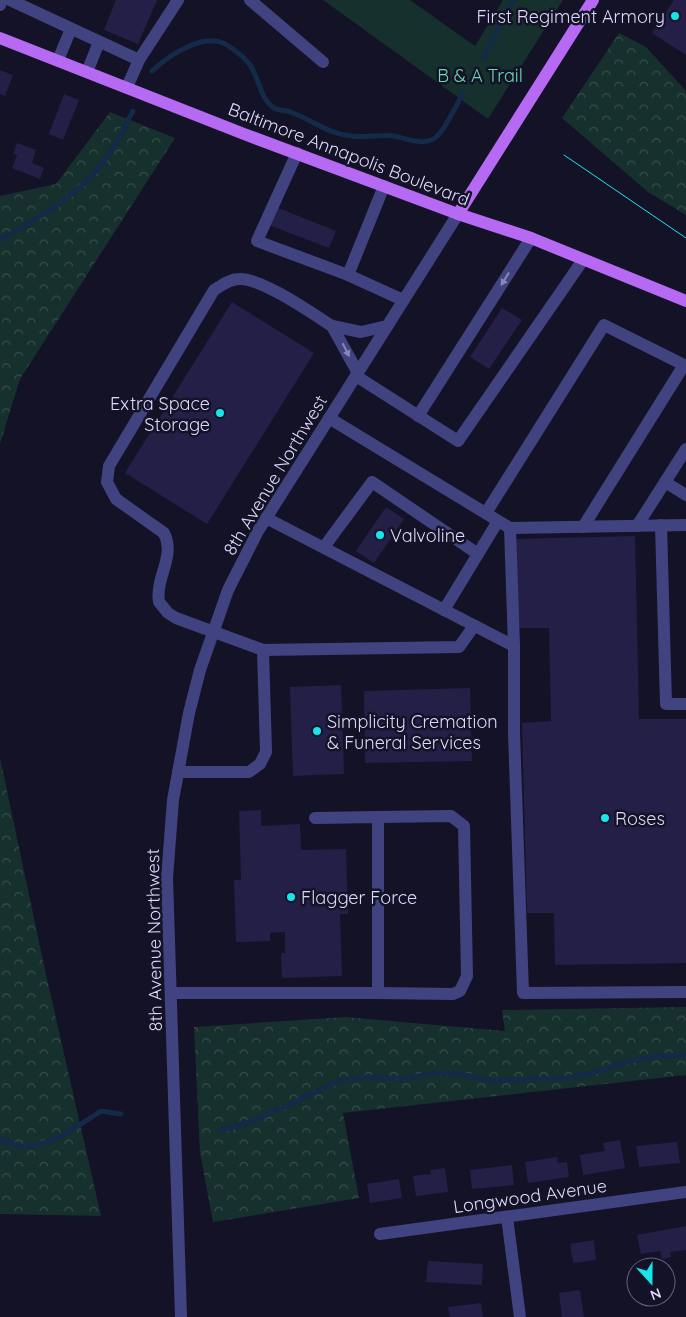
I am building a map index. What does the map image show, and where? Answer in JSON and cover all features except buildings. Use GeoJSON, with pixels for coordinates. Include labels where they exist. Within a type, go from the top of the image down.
{"type":"FeatureCollection","features":[{"type":"Feature","properties":{"kind":"main road"},"geometry":{"type":"LineString","coordinates":[[458,214],[593,0]]}},
{"type":"Feature","properties":{"kind":"main road","name":"Baltimore Annapolis Boulevard"},"geometry":{"type":"LineString","coordinates":[[0,38],[458,214],[531,238],[686,301]]}},
{"type":"Feature","properties":{"kind":"street"},"geometry":{"type":"LineString","coordinates":[[0,5],[2,0]]}},
{"type":"Feature","properties":{"kind":"street"},"geometry":{"type":"LineString","coordinates":[[10,0],[139,60]]}},
{"type":"Feature","properties":{"kind":"street"},"geometry":{"type":"LineString","coordinates":[[127,87],[139,60],[178,0]]}},
{"type":"Feature","properties":{"kind":"street"},"geometry":{"type":"LineString","coordinates":[[250,0],[323,62]]}},
{"type":"Feature","properties":{"kind":"street"},"geometry":{"type":"LineString","coordinates":[[58,60],[71,29]]}},
{"type":"Feature","properties":{"kind":"street"},"geometry":{"type":"LineString","coordinates":[[87,72],[99,42]]}},
{"type":"Feature","properties":{"kind":"street"},"geometry":{"type":"LineString","coordinates":[[297,153],[257,241],[348,275],[404,300]]}},
{"type":"Feature","properties":{"kind":"street"},"geometry":{"type":"LineString","coordinates":[[348,275],[384,186]]}},
{"type":"Feature","properties":{"kind":"street","name":"8th Avenue Northwest"},"geometry":{"type":"LineString","coordinates":[[181,1317],[167,878],[173,800],[198,678],[228,590],[266,518],[458,214]]}},
{"type":"Feature","properties":{"kind":"street"},"geometry":{"type":"LineString","coordinates":[[418,416],[531,238]]}},
{"type":"Feature","properties":{"kind":"street"},"geometry":{"type":"LineString","coordinates":[[332,326],[357,374],[458,441],[583,260]]}},
{"type":"Feature","properties":{"kind":"street"},"geometry":{"type":"LineString","coordinates":[[387,326],[361,332],[332,326],[254,281],[239,279],[227,282],[214,290],[109,466],[107,482],[116,499],[164,533],[168,541],[169,555],[160,584],[159,602],[168,613],[176,618],[263,650],[459,647],[474,626]]}},
{"type":"Feature","properties":{"kind":"street"},"geometry":{"type":"LineString","coordinates":[[486,514],[604,325],[685,365],[583,527]]}},
{"type":"Feature","properties":{"kind":"street"},"geometry":{"type":"LineString","coordinates":[[329,418],[510,528],[686,525]]}},
{"type":"Feature","properties":{"kind":"street"},"geometry":{"type":"LineString","coordinates":[[637,526],[686,449]]}},
{"type":"Feature","properties":{"kind":"street"},"geometry":{"type":"LineString","coordinates":[[324,547],[372,482],[478,554]]}},
{"type":"Feature","properties":{"kind":"street"},"geometry":{"type":"LineString","coordinates":[[665,482],[686,495]]}},
{"type":"Feature","properties":{"kind":"street"},"geometry":{"type":"LineString","coordinates":[[266,518],[514,646]]}},
{"type":"Feature","properties":{"kind":"street"},"geometry":{"type":"LineString","coordinates":[[444,610],[498,521]]}},
{"type":"Feature","properties":{"kind":"street"},"geometry":{"type":"LineString","coordinates":[[661,525],[666,704],[686,704]]}},
{"type":"Feature","properties":{"kind":"street"},"geometry":{"type":"LineString","coordinates":[[510,528],[514,646],[514,733],[523,993],[686,992]]}},
{"type":"Feature","properties":{"kind":"street"},"geometry":{"type":"LineString","coordinates":[[178,772],[249,772],[260,764],[266,752],[263,650]]}},
{"type":"Feature","properties":{"kind":"street"},"geometry":{"type":"LineString","coordinates":[[172,993],[453,994],[460,991],[467,976],[464,826],[451,816],[315,818]]}},
{"type":"Feature","properties":{"kind":"street"},"geometry":{"type":"LineString","coordinates":[[378,817],[378,993]]}},
{"type":"Feature","properties":{"kind":"street","name":"Longwood Avenue"},"geometry":{"type":"LineString","coordinates":[[380,1234],[686,1192]]}},
{"type":"Feature","properties":{"kind":"street"},"geometry":{"type":"LineString","coordinates":[[507,1217],[520,1317]]}},
{"type":"Feature","properties":{"kind":"green space","name":"B & A Trail"},"geometry":{"type":"Polygon","coordinates":[[[323,0],[410,0],[475,46],[503,0],[563,0],[488,119],[323,0]]]}},
{"type":"Feature","properties":{"kind":"green space"},"geometry":{"type":"Polygon","coordinates":[[[619,33],[646,47],[686,91],[686,215],[648,192],[562,118],[619,33]]]}},
{"type":"Feature","properties":{"kind":"green space"},"geometry":{"type":"Polygon","coordinates":[[[110,112],[175,138],[20,379],[0,444],[0,196],[56,184],[110,112]]]}},
{"type":"Feature","properties":{"kind":"green space"},"geometry":{"type":"Polygon","coordinates":[[[0,758],[45,970],[101,1216],[0,1214],[0,758]]]}},
{"type":"Feature","properties":{"kind":"green space"},"geometry":{"type":"Polygon","coordinates":[[[686,1007],[686,1075],[343,1113],[359,1198],[213,1222],[200,1153],[194,1027],[345,1017],[505,1031],[502,1010],[686,1007]]]}},
{"type":"Feature","properties":{"kind":"waterway"},"geometry":{"type":"LineString","coordinates":[[483,58],[513,0]]}},
{"type":"Feature","properties":{"kind":"waterway"},"geometry":{"type":"LineString","coordinates":[[152,71],[165,60],[190,45],[208,41],[220,42],[235,50],[250,65],[263,94],[274,108],[291,112],[343,135],[394,136],[420,142],[430,140],[439,135],[463,93]]}},
{"type":"Feature","properties":{"kind":"waterway"},"geometry":{"type":"LineString","coordinates":[[0,240],[54,207],[79,188],[102,164],[133,111]]}},
{"type":"Feature","properties":{"kind":"waterway"},"geometry":{"type":"LineString","coordinates":[[220,1131],[256,1120],[341,1080],[367,1077],[403,1079],[435,1073],[461,1074],[493,1081],[567,1078],[593,1073],[626,1062],[658,1056],[686,1055]]}},
{"type":"Feature","properties":{"kind":"waterway"},"geometry":{"type":"LineString","coordinates":[[0,1139],[19,1146],[41,1144],[62,1135],[101,1111],[121,1114]]}},
{"type":"Feature","properties":{"kind":"tram line"},"geometry":{"type":"LineString","coordinates":[[564,155],[686,238]]}},
{"type":"Feature","properties":{"kind":"place","name":"First Regiment Armory"},"geometry":{"type":"Point","coordinates":[675,16]}},
{"type":"Feature","properties":{"kind":"place","name":"Extra Space Storage"},"geometry":{"type":"Point","coordinates":[220,413]}},
{"type":"Feature","properties":{"kind":"place","name":"Valvoline"},"geometry":{"type":"Point","coordinates":[380,535]}},
{"type":"Feature","properties":{"kind":"place","name":"Simplicity Cremation & Funeral Services"},"geometry":{"type":"Point","coordinates":[317,731]}},
{"type":"Feature","properties":{"kind":"place","name":"Roses"},"geometry":{"type":"Point","coordinates":[605,818]}},
{"type":"Feature","properties":{"kind":"place","name":"Flagger Force"},"geometry":{"type":"Point","coordinates":[291,897]}}]}
